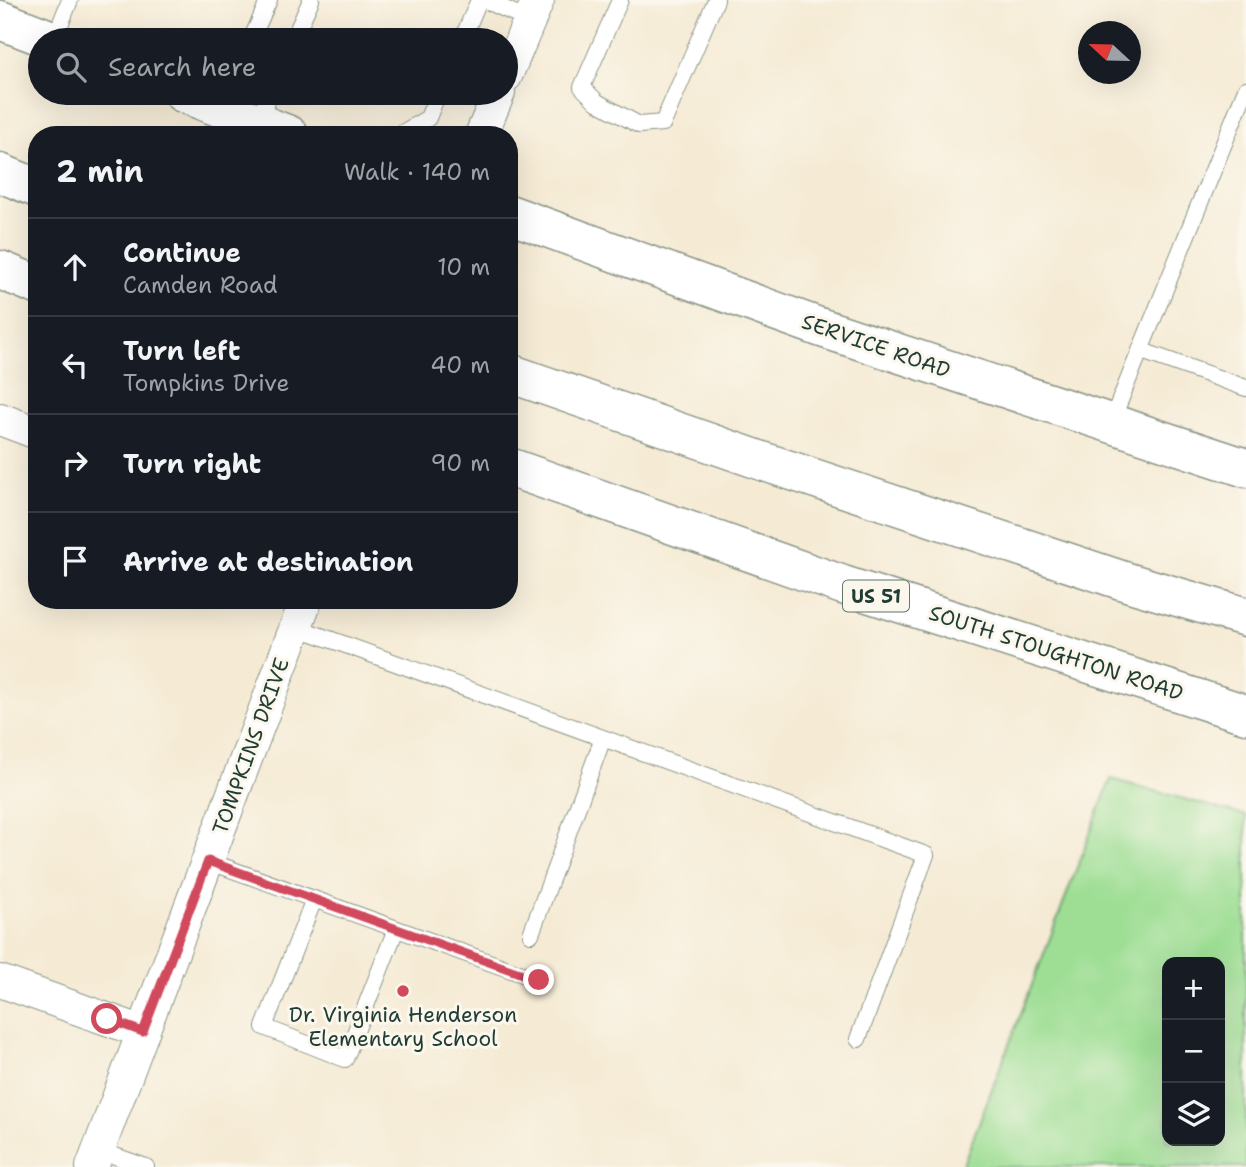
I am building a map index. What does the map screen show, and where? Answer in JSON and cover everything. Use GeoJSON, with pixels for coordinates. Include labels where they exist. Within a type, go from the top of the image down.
{"type":"FeatureCollection","features":[{"type":"Feature","properties":{"kind":"main road"},"geometry":{"type":"LineString","coordinates":[[0,20],[28,31]]}},
{"type":"Feature","properties":{"kind":"main road"},"geometry":{"type":"LineString","coordinates":[[238,105],[273,117]]}},
{"type":"Feature","properties":{"kind":"main road"},"geometry":{"type":"LineString","coordinates":[[0,173],[28,184]]}},
{"type":"Feature","properties":{"kind":"main road","name":"SERVICE ROAD"},"geometry":{"type":"LineString","coordinates":[[518,217],[819,327],[1246,468]]}},
{"type":"Feature","properties":{"kind":"main road"},"geometry":{"type":"LineString","coordinates":[[0,270],[28,281]]}},
{"type":"Feature","properties":{"kind":"main road"},"geometry":{"type":"LineString","coordinates":[[518,376],[765,462],[1127,582],[1246,617]]}},
{"type":"Feature","properties":{"kind":"main road","name":"SOUTH STOUGHTON ROAD"},"geometry":{"type":"LineString","coordinates":[[518,470],[843,585],[1246,714]]}},
{"type":"Feature","properties":{"kind":"street"},"geometry":{"type":"LineString","coordinates":[[518,47],[533,10]]}},
{"type":"Feature","properties":{"kind":"street"},"geometry":{"type":"LineString","coordinates":[[485,126],[494,105]]}},
{"type":"Feature","properties":{"kind":"street"},"geometry":{"type":"LineString","coordinates":[[0,419],[28,430]]}},
{"type":"Feature","properties":{"kind":"street","name":"TOMPKINS DRIVE"},"geometry":{"type":"LineString","coordinates":[[95,1158],[301,614]]}},
{"type":"Feature","properties":{"kind":"street"},"geometry":{"type":"LineString","coordinates":[[0,981],[143,1032]]}},
{"type":"Feature","properties":{"kind":"lane"},"geometry":{"type":"LineString","coordinates":[[58,28],[71,0]]}},
{"type":"Feature","properties":{"kind":"lane"},"geometry":{"type":"LineString","coordinates":[[256,28],[269,0]]}},
{"type":"Feature","properties":{"kind":"lane"},"geometry":{"type":"LineString","coordinates":[[298,28],[311,0]]}},
{"type":"Feature","properties":{"kind":"lane"},"geometry":{"type":"LineString","coordinates":[[467,28],[479,0]]}},
{"type":"Feature","properties":{"kind":"lane"},"geometry":{"type":"LineString","coordinates":[[485,0],[533,10]]}},
{"type":"Feature","properties":{"kind":"lane"},"geometry":{"type":"LineString","coordinates":[[620,0],[582,86],[597,102],[639,125],[663,123],[716,0]]}},
{"type":"Feature","properties":{"kind":"lane"},"geometry":{"type":"LineString","coordinates":[[1111,425],[1246,89]]}},
{"type":"Feature","properties":{"kind":"lane"},"geometry":{"type":"LineString","coordinates":[[414,126],[428,117],[433,105]]}},
{"type":"Feature","properties":{"kind":"lane"},"geometry":{"type":"LineString","coordinates":[[1142,351],[1246,388]]}},
{"type":"Feature","properties":{"kind":"lane"},"geometry":{"type":"LineString","coordinates":[[301,614],[603,738],[926,855],[858,1039]]}},
{"type":"Feature","properties":{"kind":"lane"},"geometry":{"type":"LineString","coordinates":[[531,934],[603,738]]}},
{"type":"Feature","properties":{"kind":"lane"},"geometry":{"type":"LineString","coordinates":[[208,861],[539,980]]}},
{"type":"Feature","properties":{"kind":"lane"},"geometry":{"type":"LineString","coordinates":[[314,899],[264,1027],[345,1059],[396,929]]}},
{"type":"Feature","properties":{"kind":"lane"},"geometry":{"type":"LineString","coordinates":[[95,1158],[146,1167]]}},
{"type":"Feature","properties":{"kind":"green space"},"geometry":{"type":"Polygon","coordinates":[[[1111,779],[1246,816],[1246,1167],[962,1167],[1111,779]]]}},
{"type":"Feature","properties":{"kind":"place","name":"Dr. Virginia Henderson Elementary School"},"geometry":{"type":"Point","coordinates":[403,991]}},
{"type":"Feature","properties":{"kind":"route"},"geometry":{"type":"LineString","coordinates":[[107,1019],[143,1032],[208,861],[539,980]]}}]}
